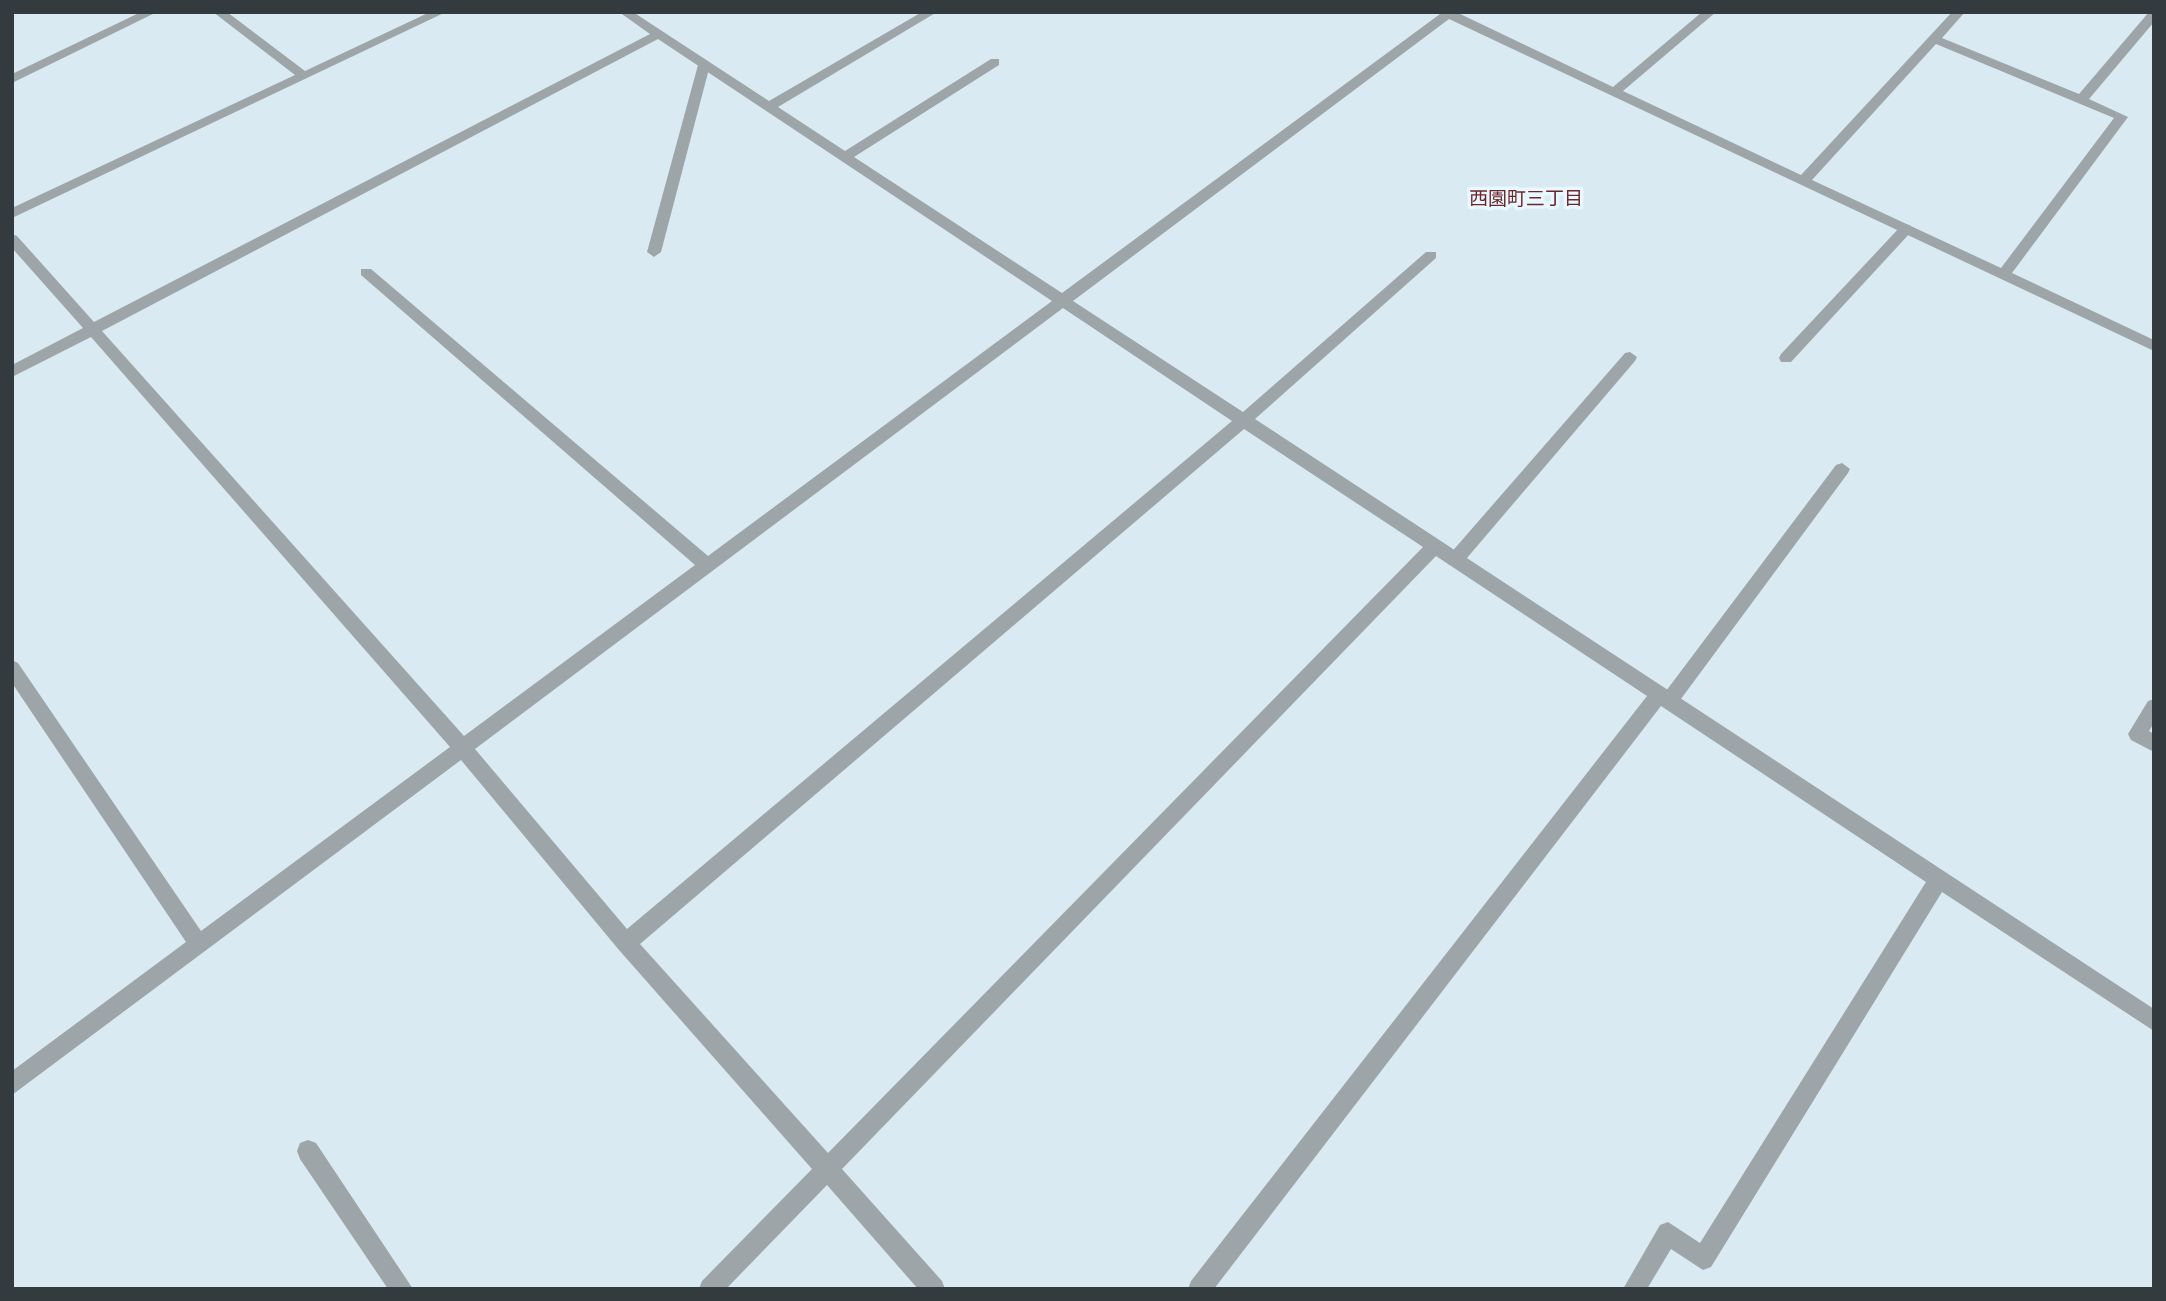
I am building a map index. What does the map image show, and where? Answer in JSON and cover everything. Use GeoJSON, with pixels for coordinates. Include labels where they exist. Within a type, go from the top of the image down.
{"type":"FeatureCollection","features":[{"type":"Feature","properties":{"kind":"street"},"geometry":{"type":"LineString","coordinates":[[12,79],[152,12]]}},
{"type":"Feature","properties":{"kind":"street"},"geometry":{"type":"LineString","coordinates":[[219,12],[304,76]]}},
{"type":"Feature","properties":{"kind":"street"},"geometry":{"type":"LineString","coordinates":[[12,214],[440,12]]}},
{"type":"Feature","properties":{"kind":"street"},"geometry":{"type":"LineString","coordinates":[[625,12],[652,24],[704,65],[2154,1021]]}},
{"type":"Feature","properties":{"kind":"street"},"geometry":{"type":"LineString","coordinates":[[768,107],[931,12]]}},
{"type":"Feature","properties":{"kind":"street"},"geometry":{"type":"LineString","coordinates":[[1614,92],[1710,12]]}},
{"type":"Feature","properties":{"kind":"street"},"geometry":{"type":"LineString","coordinates":[[1803,181],[1959,12]]}},
{"type":"Feature","properties":{"kind":"street"},"geometry":{"type":"LineString","coordinates":[[12,1084],[1447,13],[2154,346]]}},
{"type":"Feature","properties":{"kind":"street"},"geometry":{"type":"LineString","coordinates":[[2081,100],[2154,14]]}},
{"type":"Feature","properties":{"kind":"street"},"geometry":{"type":"LineString","coordinates":[[12,372],[652,24]]}},
{"type":"Feature","properties":{"kind":"street"},"geometry":{"type":"LineString","coordinates":[[1934,39],[2122,117],[2003,275]]}},
{"type":"Feature","properties":{"kind":"street"},"geometry":{"type":"LineString","coordinates":[[844,157],[995,62]]}},
{"type":"Feature","properties":{"kind":"street"},"geometry":{"type":"LineString","coordinates":[[654,252],[704,65]]}},
{"type":"Feature","properties":{"kind":"street"},"geometry":{"type":"LineString","coordinates":[[1786,358],[1906,229]]}},
{"type":"Feature","properties":{"kind":"street"},"geometry":{"type":"LineString","coordinates":[[12,239],[463,748],[626,943],[934,1289]]}},
{"type":"Feature","properties":{"kind":"street"},"geometry":{"type":"LineString","coordinates":[[626,943],[975,652],[1244,421],[1431,255]]}},
{"type":"Feature","properties":{"kind":"street"},"geometry":{"type":"LineString","coordinates":[[366,272],[708,566]]}},
{"type":"Feature","properties":{"kind":"street"},"geometry":{"type":"LineString","coordinates":[[1455,560],[1630,356]]}},
{"type":"Feature","properties":{"kind":"street"},"geometry":{"type":"LineString","coordinates":[[1199,1289],[1842,469]]}},
{"type":"Feature","properties":{"kind":"street"},"geometry":{"type":"LineString","coordinates":[[710,1289],[1434,547]]}},
{"type":"Feature","properties":{"kind":"street"},"geometry":{"type":"LineString","coordinates":[[12,668],[199,945]]}},
{"type":"Feature","properties":{"kind":"street"},"geometry":{"type":"LineString","coordinates":[[2154,707],[2137,734],[2154,744]]}},
{"type":"Feature","properties":{"kind":"street"},"geometry":{"type":"LineString","coordinates":[[1634,1289],[1668,1233],[1703,1259],[1939,879]]}},
{"type":"Feature","properties":{"kind":"street"},"geometry":{"type":"LineString","coordinates":[[308,1152],[402,1289]]}},
{"type":"Feature","properties":{"kind":"district","name":"西園町三丁目"},"geometry":{"type":"Point","coordinates":[1526,200]}}]}
